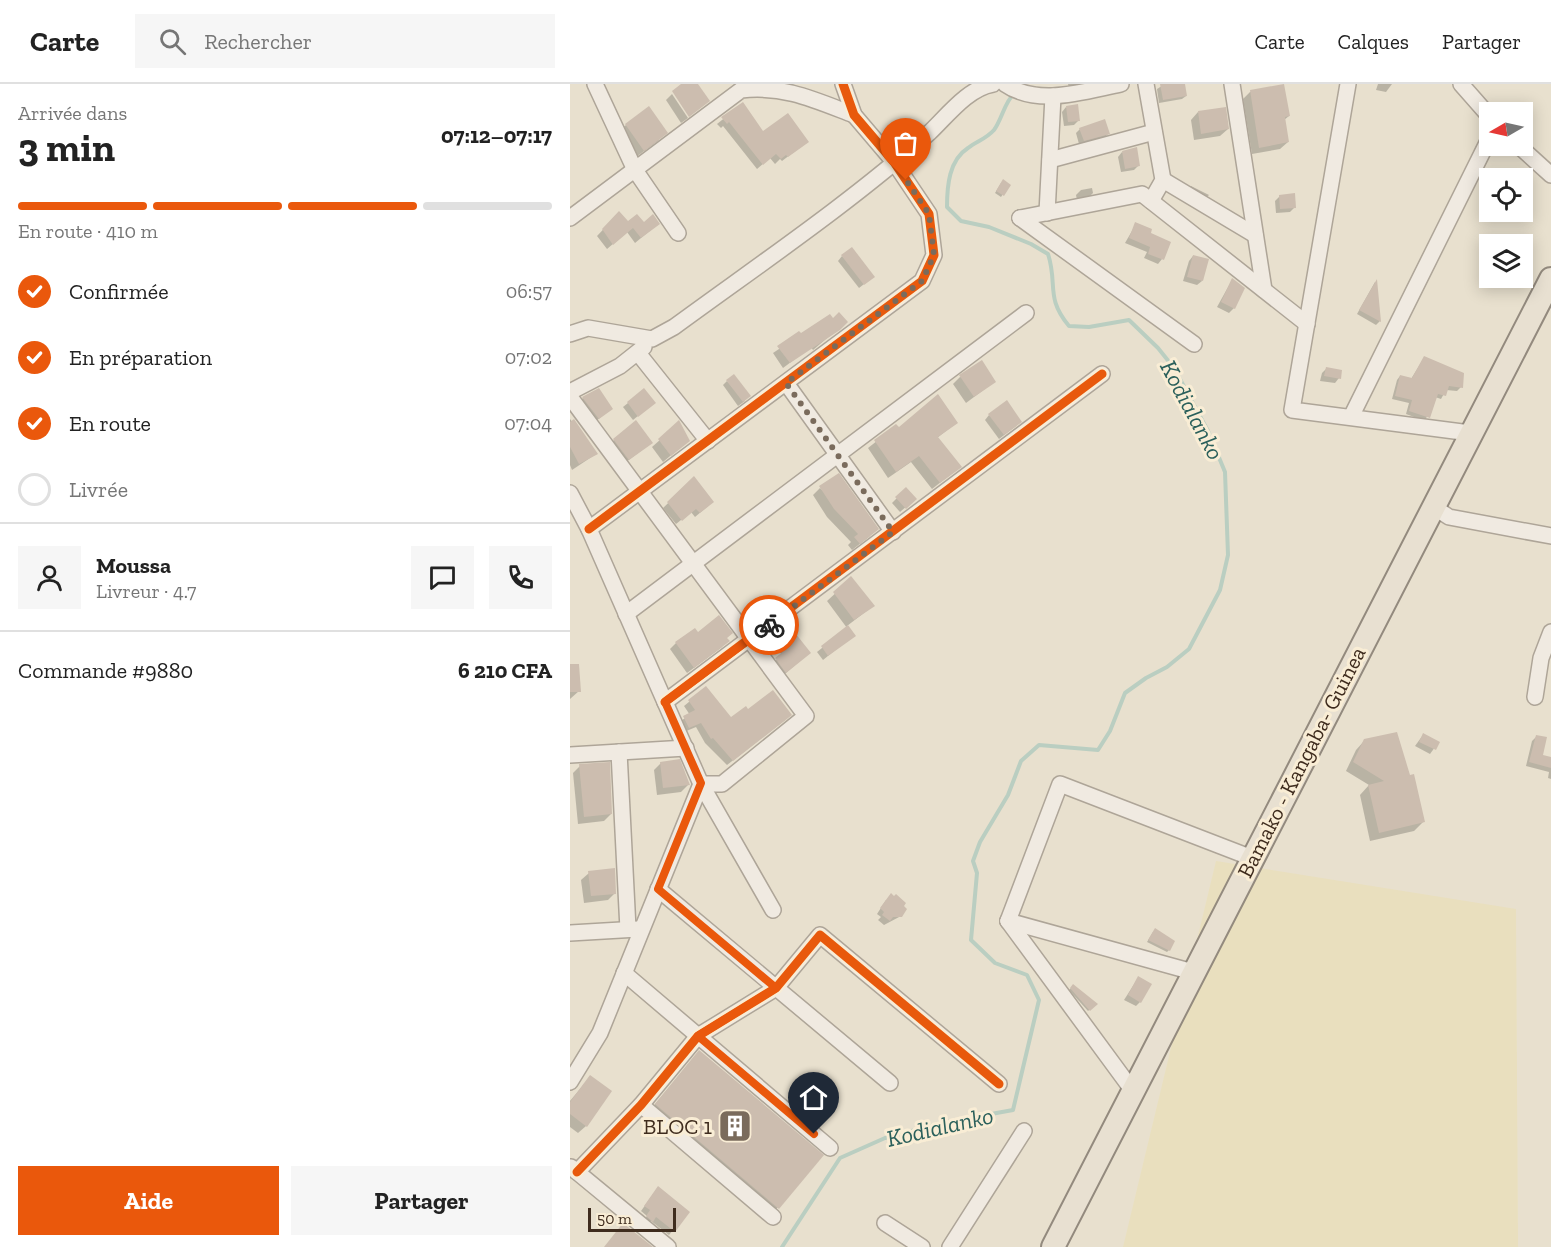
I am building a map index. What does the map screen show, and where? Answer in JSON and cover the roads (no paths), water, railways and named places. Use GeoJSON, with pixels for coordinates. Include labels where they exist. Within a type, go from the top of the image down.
{"type":"FeatureCollection","features":[{"type":"Feature","properties":{"kind":"main road","name":"Bamako - Kangaba- Guinea"},"geometry":{"type":"LineString","coordinates":[[1053,1247],[1432,506],[1551,279]]}},
{"type":"Feature","properties":{"kind":"street"},"geometry":{"type":"LineString","coordinates":[[595,84],[635,170],[678,233]]}},
{"type":"Feature","properties":{"kind":"street"},"geometry":{"type":"LineString","coordinates":[[589,529],[922,281],[934,255],[929,214],[894,162],[854,115],[843,84]]}},
{"type":"Feature","properties":{"kind":"street"},"geometry":{"type":"LineString","coordinates":[[570,392],[638,353],[652,339],[674,327],[836,209],[894,162],[971,93],[993,84]]}},
{"type":"Feature","properties":{"kind":"street"},"geometry":{"type":"LineString","coordinates":[[1011,88],[1053,96],[1121,84]]}},
{"type":"Feature","properties":{"kind":"street"},"geometry":{"type":"LineString","coordinates":[[1146,84],[1162,180],[1151,201]]}},
{"type":"Feature","properties":{"kind":"street"},"geometry":{"type":"LineString","coordinates":[[1232,84],[1264,290]]}},
{"type":"Feature","properties":{"kind":"street"},"geometry":{"type":"LineString","coordinates":[[1348,84],[1292,410],[1470,433]]}},
{"type":"Feature","properties":{"kind":"street"},"geometry":{"type":"LineString","coordinates":[[1461,84],[1479,104]]}},
{"type":"Feature","properties":{"kind":"street"},"geometry":{"type":"LineString","coordinates":[[570,218],[741,90],[765,87],[797,93],[854,115]]}},
{"type":"Feature","properties":{"kind":"street"},"geometry":{"type":"LineString","coordinates":[[1047,213],[1053,96]]}},
{"type":"Feature","properties":{"kind":"street"},"geometry":{"type":"LineString","coordinates":[[1050,160],[1154,132]]}},
{"type":"Feature","properties":{"kind":"street"},"geometry":{"type":"LineString","coordinates":[[1351,417],[1481,156]]}},
{"type":"Feature","properties":{"kind":"street"},"geometry":{"type":"LineString","coordinates":[[1530,156],[1551,175]]}},
{"type":"Feature","properties":{"kind":"street"},"geometry":{"type":"LineString","coordinates":[[1162,180],[1255,235]]}},
{"type":"Feature","properties":{"kind":"street"},"geometry":{"type":"LineString","coordinates":[[1194,344],[1020,218],[1142,194],[1307,324]]}},
{"type":"Feature","properties":{"kind":"street"},"geometry":{"type":"LineString","coordinates":[[626,614],[1026,313]]}},
{"type":"Feature","properties":{"kind":"street"},"geometry":{"type":"LineString","coordinates":[[570,334],[588,328],[652,339]]}},
{"type":"Feature","properties":{"kind":"street"},"geometry":{"type":"LineString","coordinates":[[638,353],[708,441]]}},
{"type":"Feature","properties":{"kind":"street"},"geometry":{"type":"LineString","coordinates":[[665,702],[1102,374]]}},
{"type":"Feature","properties":{"kind":"street"},"geometry":{"type":"LineString","coordinates":[[786,383],[893,532]]}},
{"type":"Feature","properties":{"kind":"street"},"geometry":{"type":"LineString","coordinates":[[570,397],[806,717],[722,784],[701,783]]}},
{"type":"Feature","properties":{"kind":"street"},"geometry":{"type":"LineString","coordinates":[[570,493],[589,529],[701,783],[773,910]]}},
{"type":"Feature","properties":{"kind":"street"},"geometry":{"type":"LineString","coordinates":[[1432,506],[1449,517],[1551,536]]}},
{"type":"Feature","properties":{"kind":"street"},"geometry":{"type":"LineString","coordinates":[[1536,697],[1541,658],[1551,632]]}},
{"type":"Feature","properties":{"kind":"street"},"geometry":{"type":"LineString","coordinates":[[570,754],[686,748]]}},
{"type":"Feature","properties":{"kind":"street"},"geometry":{"type":"LineString","coordinates":[[619,752],[635,929]]}},
{"type":"Feature","properties":{"kind":"street"},"geometry":{"type":"LineString","coordinates":[[570,1082],[600,1033],[624,973],[635,929],[658,889],[701,783]]}},
{"type":"Feature","properties":{"kind":"street"},"geometry":{"type":"LineString","coordinates":[[1008,921],[1060,784],[1252,858]]}},
{"type":"Feature","properties":{"kind":"street"},"geometry":{"type":"LineString","coordinates":[[658,889],[890,1083]]}},
{"type":"Feature","properties":{"kind":"street"},"geometry":{"type":"LineString","coordinates":[[1008,921],[1194,972]]}},
{"type":"Feature","properties":{"kind":"street"},"geometry":{"type":"LineString","coordinates":[[1008,921],[1133,1091]]}},
{"type":"Feature","properties":{"kind":"street"},"geometry":{"type":"LineString","coordinates":[[570,933],[635,929]]}},
{"type":"Feature","properties":{"kind":"street"},"geometry":{"type":"LineString","coordinates":[[668,1247],[574,1169],[641,1105],[698,1036],[776,988],[820,935],[999,1084]]}},
{"type":"Feature","properties":{"kind":"street"},"geometry":{"type":"LineString","coordinates":[[624,973],[830,1148]]}},
{"type":"Feature","properties":{"kind":"street"},"geometry":{"type":"LineString","coordinates":[[641,1105],[772,1216]]}},
{"type":"Feature","properties":{"kind":"street"},"geometry":{"type":"LineString","coordinates":[[950,1247],[1024,1131]]}},
{"type":"Feature","properties":{"kind":"street"},"geometry":{"type":"LineString","coordinates":[[885,1223],[922,1247]]}},
{"type":"Feature","properties":{"kind":"waterway","name":"Kodialanko"},"geometry":{"type":"LineString","coordinates":[[782,1247],[840,1158],[885,1138],[942,1123],[1013,1110],[1039,1000],[1027,975],[995,963],[971,940],[977,873],[973,861],[980,842],[1008,795],[1021,761],[1039,745],[1098,750],[1110,731],[1125,693],[1167,667],[1189,649],[1220,590],[1228,555],[1225,472],[1208,431],[1174,368],[1158,348],[1129,320],[1089,327],[1069,326],[1054,299],[1048,254],[1031,244],[989,227],[961,221],[947,207],[950,174],[957,159],[968,148],[994,130],[1008,101],[1014,94]]}},
{"type":"Feature","properties":{"kind":"place","name":"BLOC 1"},"geometry":{"type":"Point","coordinates":[735,1126]}}]}
